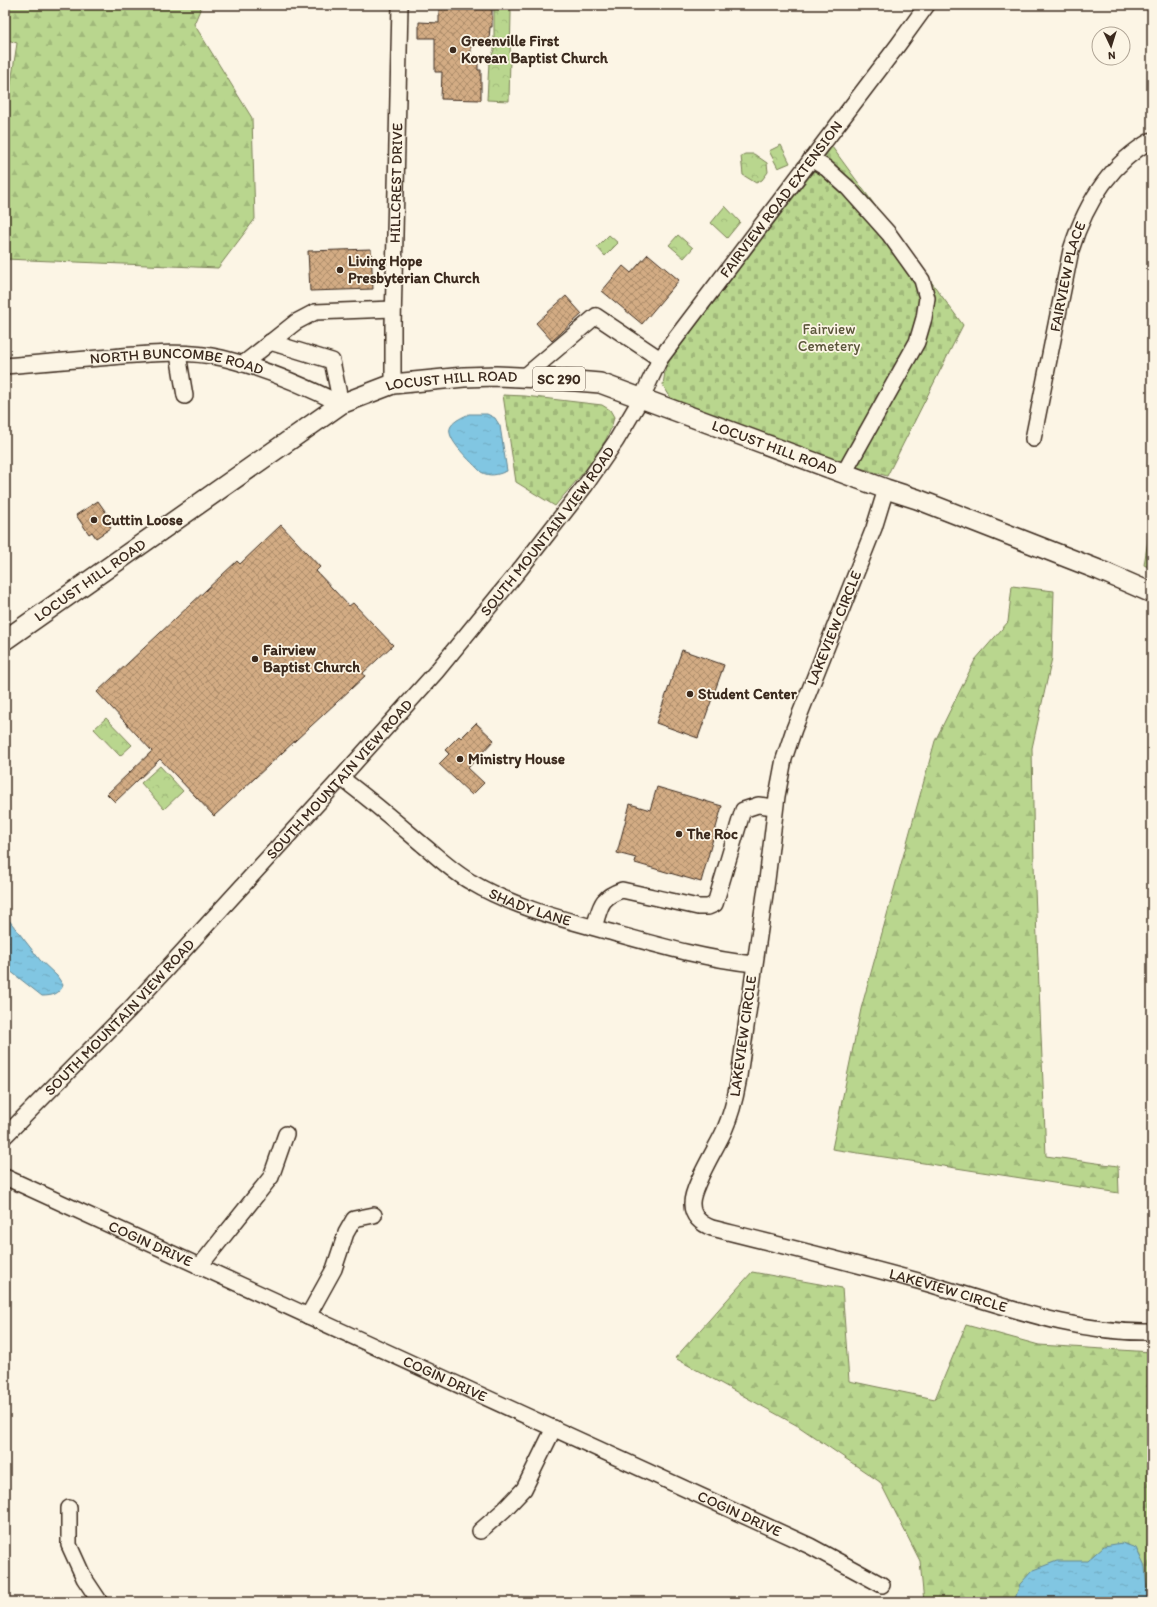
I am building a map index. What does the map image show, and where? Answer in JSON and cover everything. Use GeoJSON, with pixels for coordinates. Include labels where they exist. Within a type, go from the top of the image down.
{"type":"FeatureCollection","features":[{"type":"Feature","properties":{"kind":"main road","name":"LOCUST HILL ROAD"},"geometry":{"type":"LineString","coordinates":[[5,640],[341,404],[393,384],[464,377],[524,377],[600,383],[886,489],[917,499],[1099,570],[1152,593]]}},
{"type":"Feature","properties":{"kind":"street","name":"HILLCREST DRIVE"},"geometry":{"type":"LineString","coordinates":[[393,384],[393,309],[400,5]]}},
{"type":"Feature","properties":{"kind":"street","name":"FAIRVIEW ROAD EXTENSION"},"geometry":{"type":"LineString","coordinates":[[642,398],[660,359],[927,5]]}},
{"type":"Feature","properties":{"kind":"street","name":"FAIRVIEW PLACE"},"geometry":{"type":"LineString","coordinates":[[1033,439],[1071,250],[1078,228],[1088,206],[1107,177],[1134,152],[1152,140]]}},
{"type":"Feature","properties":{"kind":"street"},"geometry":{"type":"LineString","coordinates":[[811,159],[826,168],[848,188],[889,234],[922,280],[927,298],[924,318],[917,342],[844,473]]}},
{"type":"Feature","properties":{"kind":"street"},"geometry":{"type":"LineString","coordinates":[[243,364],[296,322],[315,312],[393,309]]}},
{"type":"Feature","properties":{"kind":"street"},"geometry":{"type":"LineString","coordinates":[[524,377],[596,316],[660,359]]}},
{"type":"Feature","properties":{"kind":"street"},"geometry":{"type":"LineString","coordinates":[[270,342],[332,361],[341,404]]}},
{"type":"Feature","properties":{"kind":"street","name":"NORTH BUNCOMBE ROAD"},"geometry":{"type":"LineString","coordinates":[[5,366],[151,354],[178,354],[222,358],[297,382],[341,404]]}},
{"type":"Feature","properties":{"kind":"street"},"geometry":{"type":"LineString","coordinates":[[178,354],[185,396]]}},
{"type":"Feature","properties":{"kind":"street","name":"SOUTH MOUNTAIN VIEW ROAD"},"geometry":{"type":"LineString","coordinates":[[5,1136],[129,1010],[405,708],[522,568],[616,441],[642,398]]}},
{"type":"Feature","properties":{"kind":"street","name":"LAKEVIEW CIRCLE"},"geometry":{"type":"LineString","coordinates":[[886,489],[871,535],[794,729],[784,759],[775,807],[767,880],[734,1103],[724,1130],[695,1190],[691,1203],[693,1210],[700,1222],[712,1228],[827,1257],[1080,1326],[1106,1331],[1152,1332]]}},
{"type":"Feature","properties":{"kind":"street","name":"SHADY LANE"},"geometry":{"type":"LineString","coordinates":[[341,778],[365,795],[452,870],[470,882],[492,893],[532,910],[594,928],[723,961],[754,964]]}},
{"type":"Feature","properties":{"kind":"street"},"geometry":{"type":"LineString","coordinates":[[594,928],[602,902],[611,894],[622,890],[698,907],[708,907],[715,904],[743,810],[758,805],[775,807]]}},
{"type":"Feature","properties":{"kind":"street"},"geometry":{"type":"LineString","coordinates":[[199,1266],[271,1177],[286,1134]]}},
{"type":"Feature","properties":{"kind":"street","name":"COGIN DRIVE"},"geometry":{"type":"LineString","coordinates":[[5,1177],[810,1546],[882,1585]]}},
{"type":"Feature","properties":{"kind":"street"},"geometry":{"type":"LineString","coordinates":[[308,1316],[334,1269],[346,1233],[354,1219],[374,1214]]}},
{"type":"Feature","properties":{"kind":"street"},"geometry":{"type":"LineString","coordinates":[[480,1531],[504,1510],[524,1488],[554,1428]]}},
{"type":"Feature","properties":{"kind":"street"},"geometry":{"type":"LineString","coordinates":[[69,1508],[69,1544],[84,1578],[100,1602]]}},
{"type":"Feature","properties":{"kind":"green space"},"geometry":{"type":"Polygon","coordinates":[[[5,5],[202,5],[194,24],[252,118],[255,219],[218,268],[5,259],[5,123],[17,43],[5,39],[5,5]]]}},
{"type":"Feature","properties":{"kind":"green space"},"geometry":{"type":"Polygon","coordinates":[[[494,5],[510,5],[509,101],[487,100],[489,62],[494,50],[494,5]]]}},
{"type":"Feature","properties":{"kind":"green space"},"geometry":{"type":"Polygon","coordinates":[[[781,145],[790,163],[778,168],[769,151],[781,145]]]}},
{"type":"Feature","properties":{"kind":"green space","name":"Fairview Cemetery"},"geometry":{"type":"Polygon","coordinates":[[[832,147],[963,325],[887,476],[821,456],[672,400],[663,385],[666,365],[832,147]]]}},
{"type":"Feature","properties":{"kind":"green space"},"geometry":{"type":"Polygon","coordinates":[[[745,154],[754,154],[767,163],[768,172],[762,180],[756,183],[743,175],[741,156],[745,154]]]}},
{"type":"Feature","properties":{"kind":"green space"},"geometry":{"type":"Polygon","coordinates":[[[725,206],[740,222],[727,238],[711,223],[725,206]]]}},
{"type":"Feature","properties":{"kind":"green space"},"geometry":{"type":"Polygon","coordinates":[[[609,235],[618,243],[605,256],[597,247],[609,235]]]}},
{"type":"Feature","properties":{"kind":"green space"},"geometry":{"type":"Polygon","coordinates":[[[678,235],[693,248],[684,258],[669,245],[678,235]]]}},
{"type":"Feature","properties":{"kind":"green space"},"geometry":{"type":"Polygon","coordinates":[[[503,395],[525,396],[602,405],[610,410],[614,417],[611,429],[598,452],[590,464],[555,506],[516,482],[503,395]]]}},
{"type":"Feature","properties":{"kind":"green space"},"geometry":{"type":"Polygon","coordinates":[[[1152,515],[1152,569],[1144,565],[1152,515]]]}},
{"type":"Feature","properties":{"kind":"green space"},"geometry":{"type":"Polygon","coordinates":[[[1012,586],[1054,591],[1052,658],[1032,748],[1034,865],[1046,1156],[1118,1166],[1119,1193],[832,1149],[861,1009],[935,741],[975,660],[1008,622],[1012,586]]]}},
{"type":"Feature","properties":{"kind":"green space"},"geometry":{"type":"Polygon","coordinates":[[[106,718],[132,745],[120,756],[94,729],[106,718]]]}},
{"type":"Feature","properties":{"kind":"green space"},"geometry":{"type":"Polygon","coordinates":[[[160,766],[183,791],[164,809],[141,783],[160,766]]]}},
{"type":"Feature","properties":{"kind":"green space"},"geometry":{"type":"Polygon","coordinates":[[[752,1272],[842,1288],[849,1381],[935,1399],[966,1325],[1039,1345],[1152,1352],[1152,1602],[924,1602],[920,1561],[880,1482],[798,1426],[675,1358],[752,1272]]]}},
{"type":"Feature","properties":{"kind":"water"},"geometry":{"type":"Polygon","coordinates":[[[469,414],[487,414],[495,418],[500,426],[507,471],[494,475],[487,475],[481,472],[460,450],[451,437],[451,426],[457,420],[469,414]]]}},
{"type":"Feature","properties":{"kind":"water"},"geometry":{"type":"Polygon","coordinates":[[[5,915],[40,960],[57,976],[63,985],[60,991],[49,996],[42,996],[5,967],[5,915]]]}},
{"type":"Feature","properties":{"kind":"water"},"geometry":{"type":"Polygon","coordinates":[[[1122,1543],[1136,1548],[1145,1567],[1148,1602],[1014,1602],[1020,1584],[1033,1570],[1057,1561],[1087,1561],[1104,1546],[1122,1543]]]}},
{"type":"Feature","properties":{"kind":"building","name":"Greenville First Korean Baptist Church"},"geometry":{"type":"Polygon","coordinates":[[[439,5],[492,5],[492,27],[490,27],[489,40],[471,39],[471,62],[478,62],[478,70],[481,70],[481,100],[441,99],[442,72],[435,72],[435,38],[419,38],[419,22],[439,23],[439,5]]]}},
{"type":"Feature","properties":{"kind":"building","name":"Living Hope Presbyterian Church"},"geometry":{"type":"Polygon","coordinates":[[[371,249],[373,289],[310,291],[308,251],[371,249]]]}},
{"type":"Feature","properties":{"kind":"building"},"geometry":{"type":"Polygon","coordinates":[[[648,254],[679,280],[642,324],[602,291],[623,266],[631,273],[648,254]]]}},
{"type":"Feature","properties":{"kind":"building"},"geometry":{"type":"Polygon","coordinates":[[[566,296],[582,314],[552,341],[536,323],[566,296]]]}},
{"type":"Feature","properties":{"kind":"building","name":"Cuttin Loose"},"geometry":{"type":"Polygon","coordinates":[[[98,501],[110,518],[106,521],[111,528],[96,538],[92,532],[89,534],[76,515],[98,501]]]}},
{"type":"Feature","properties":{"kind":"building","name":"Fairview Baptist Church"},"geometry":{"type":"Polygon","coordinates":[[[281,525],[320,567],[316,571],[349,606],[353,603],[393,645],[363,673],[365,676],[214,816],[160,759],[115,802],[107,794],[152,751],[97,692],[237,561],[240,564],[281,525]]]}},
{"type":"Feature","properties":{"kind":"building","name":"Student Center"},"geometry":{"type":"Polygon","coordinates":[[[682,650],[724,665],[698,738],[656,723],[682,650]]]}},
{"type":"Feature","properties":{"kind":"building","name":"Ministry House"},"geometry":{"type":"Polygon","coordinates":[[[476,723],[494,740],[468,768],[484,783],[472,795],[439,764],[449,754],[445,750],[459,736],[461,738],[476,723]]]}},
{"type":"Feature","properties":{"kind":"building","name":"The Roc"},"geometry":{"type":"Polygon","coordinates":[[[657,787],[722,806],[701,882],[635,863],[636,858],[617,853],[630,804],[650,810],[657,787]]]}},
{"type":"Feature","properties":{"kind":"place","name":"Greenville First Korean Baptist Church"},"geometry":{"type":"Point","coordinates":[453,50]}},
{"type":"Feature","properties":{"kind":"place","name":"Living Hope Presbyterian Church"},"geometry":{"type":"Point","coordinates":[340,270]}},
{"type":"Feature","properties":{"kind":"place","name":"Cuttin Loose"},"geometry":{"type":"Point","coordinates":[94,520]}},
{"type":"Feature","properties":{"kind":"place","name":"Fairview Baptist Church"},"geometry":{"type":"Point","coordinates":[255,659]}},
{"type":"Feature","properties":{"kind":"place","name":"Student Center"},"geometry":{"type":"Point","coordinates":[690,694]}},
{"type":"Feature","properties":{"kind":"place","name":"Ministry House"},"geometry":{"type":"Point","coordinates":[460,759]}},
{"type":"Feature","properties":{"kind":"place","name":"The Roc"},"geometry":{"type":"Point","coordinates":[679,834]}}]}
